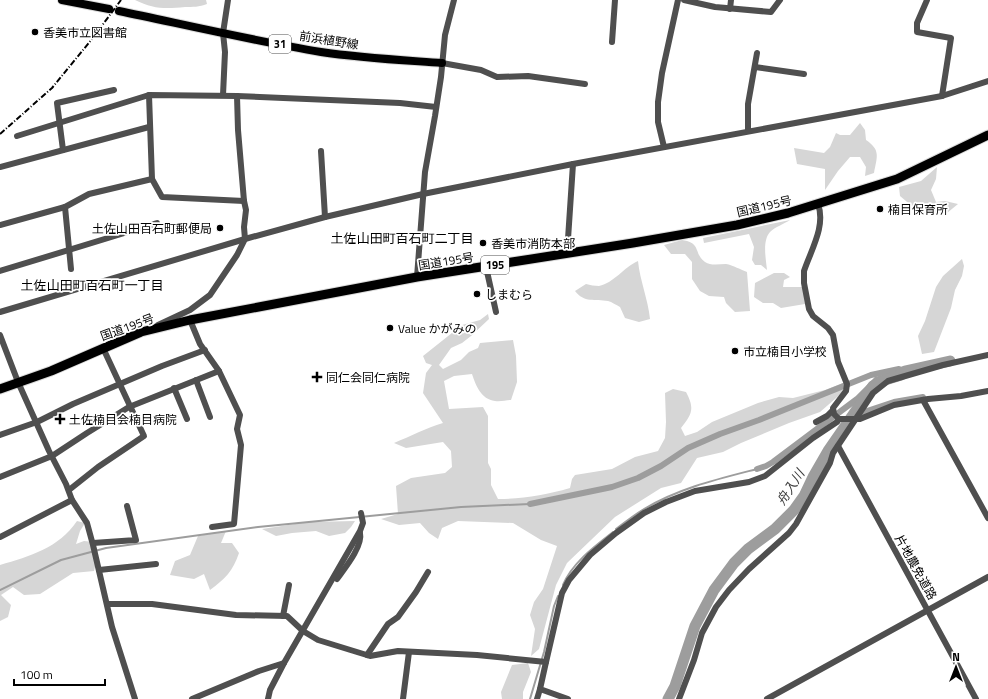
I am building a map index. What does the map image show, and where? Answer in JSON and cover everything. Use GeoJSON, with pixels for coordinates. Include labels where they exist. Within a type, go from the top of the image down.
{"type":"FeatureCollection","features":[{"type":"Feature","properties":{"kind":"highway","name":"国道195号"},"geometry":{"type":"LineString","coordinates":[[0,389],[51,370],[141,332],[190,320],[417,277],[567,254],[737,225],[788,213],[897,179],[988,135]]}},
{"type":"Feature","properties":{"kind":"main road"},"geometry":{"type":"LineString","coordinates":[[62,0],[109,9]]}},
{"type":"Feature","properties":{"kind":"main road","name":"前浜植野線"},"geometry":{"type":"LineString","coordinates":[[119,11],[276,44],[337,54],[368,58],[442,63]]}},
{"type":"Feature","properties":{"kind":"street"},"geometry":{"type":"LineString","coordinates":[[223,96],[225,52],[223,33],[228,0]]}},
{"type":"Feature","properties":{"kind":"street"},"geometry":{"type":"LineString","coordinates":[[417,277],[424,172],[436,107],[445,35],[454,0]]}},
{"type":"Feature","properties":{"kind":"street"},"geometry":{"type":"LineString","coordinates":[[612,42],[615,0]]}},
{"type":"Feature","properties":{"kind":"street"},"geometry":{"type":"LineString","coordinates":[[664,147],[658,122],[658,102],[662,72],[678,0]]}},
{"type":"Feature","properties":{"kind":"street"},"geometry":{"type":"LineString","coordinates":[[684,0],[715,7],[771,12],[780,0]]}},
{"type":"Feature","properties":{"kind":"street"},"geometry":{"type":"LineString","coordinates":[[730,9],[731,0]]}},
{"type":"Feature","properties":{"kind":"street"},"geometry":{"type":"LineString","coordinates":[[927,0],[917,23],[917,32],[951,38],[942,96]]}},
{"type":"Feature","properties":{"kind":"street"},"geometry":{"type":"LineString","coordinates":[[748,131],[748,104],[757,53]]}},
{"type":"Feature","properties":{"kind":"street"},"geometry":{"type":"LineString","coordinates":[[442,63],[481,70],[497,77],[528,76],[585,84]]}},
{"type":"Feature","properties":{"kind":"street"},"geometry":{"type":"LineString","coordinates":[[755,67],[804,74]]}},
{"type":"Feature","properties":{"kind":"street"},"geometry":{"type":"LineString","coordinates":[[0,312],[245,239],[325,217],[423,194],[573,164],[942,96],[988,81]]}},
{"type":"Feature","properties":{"kind":"street"},"geometry":{"type":"LineString","coordinates":[[63,150],[57,104],[114,90]]}},
{"type":"Feature","properties":{"kind":"street"},"geometry":{"type":"LineString","coordinates":[[17,136],[149,95],[237,96],[400,103],[436,107]]}},
{"type":"Feature","properties":{"kind":"street"},"geometry":{"type":"LineString","coordinates":[[149,95],[152,179],[162,197],[244,201]]}},
{"type":"Feature","properties":{"kind":"street"},"geometry":{"type":"LineString","coordinates":[[141,332],[190,310],[210,294],[237,255],[245,239],[244,227],[246,210],[238,130],[237,96]]}},
{"type":"Feature","properties":{"kind":"street"},"geometry":{"type":"LineString","coordinates":[[0,168],[149,127]]}},
{"type":"Feature","properties":{"kind":"street"},"geometry":{"type":"LineString","coordinates":[[321,151],[325,217]]}},
{"type":"Feature","properties":{"kind":"street"},"geometry":{"type":"LineString","coordinates":[[567,254],[573,164]]}},
{"type":"Feature","properties":{"kind":"street"},"geometry":{"type":"LineString","coordinates":[[0,226],[65,207],[89,194],[152,179]]}},
{"type":"Feature","properties":{"kind":"street"},"geometry":{"type":"LineString","coordinates":[[537,699],[544,662],[562,593],[569,580],[590,554],[644,512],[695,491],[749,482],[765,476],[813,438],[837,422],[836,402],[847,386],[838,362],[835,339],[828,328],[813,316],[809,309],[804,283],[804,271],[820,224],[820,210],[818,204]]}},
{"type":"Feature","properties":{"kind":"street"},"geometry":{"type":"LineString","coordinates":[[65,207],[71,269]]}},
{"type":"Feature","properties":{"kind":"street"},"geometry":{"type":"LineString","coordinates":[[0,271],[157,222]]}},
{"type":"Feature","properties":{"kind":"street"},"geometry":{"type":"LineString","coordinates":[[486,267],[496,312]]}},
{"type":"Feature","properties":{"kind":"street"},"geometry":{"type":"LineString","coordinates":[[190,320],[200,344],[219,371],[240,415],[237,429],[241,445],[234,524],[212,527]]}},
{"type":"Feature","properties":{"kind":"street"},"geometry":{"type":"LineString","coordinates":[[0,335],[18,382],[69,490],[72,500],[87,523],[112,627],[135,699]]}},
{"type":"Feature","properties":{"kind":"street"},"geometry":{"type":"LineString","coordinates":[[69,490],[98,467],[144,436],[129,407],[103,348]]}},
{"type":"Feature","properties":{"kind":"street"},"geometry":{"type":"LineString","coordinates":[[0,435],[37,422],[119,384],[205,350]]}},
{"type":"Feature","properties":{"kind":"street"},"geometry":{"type":"LineString","coordinates":[[679,699],[694,660],[702,633],[716,607],[729,590],[749,569],[789,533],[796,524],[830,463],[833,453],[852,419],[872,393],[888,381],[943,365],[988,355]]}},
{"type":"Feature","properties":{"kind":"street"},"geometry":{"type":"LineString","coordinates":[[0,477],[52,456],[129,407],[219,371]]}},
{"type":"Feature","properties":{"kind":"street"},"geometry":{"type":"LineString","coordinates":[[196,380],[210,417]]}},
{"type":"Feature","properties":{"kind":"street"},"geometry":{"type":"LineString","coordinates":[[174,388],[187,419]]}},
{"type":"Feature","properties":{"kind":"street"},"geometry":{"type":"LineString","coordinates":[[816,422],[827,416],[836,415],[852,419],[860,419],[894,405],[988,391]]}},
{"type":"Feature","properties":{"kind":"street"},"geometry":{"type":"LineString","coordinates":[[923,400],[988,518]]}},
{"type":"Feature","properties":{"kind":"street","name":"片地農免道路"},"geometry":{"type":"LineString","coordinates":[[838,446],[976,699]]}},
{"type":"Feature","properties":{"kind":"street"},"geometry":{"type":"LineString","coordinates":[[0,537],[72,500]]}},
{"type":"Feature","properties":{"kind":"street"},"geometry":{"type":"LineString","coordinates":[[93,544],[136,540],[127,506]]}},
{"type":"Feature","properties":{"kind":"street"},"geometry":{"type":"LineString","coordinates":[[268,699],[270,690],[284,663],[360,531],[363,524],[361,513]]}},
{"type":"Feature","properties":{"kind":"street"},"geometry":{"type":"LineString","coordinates":[[99,570],[156,564]]}},
{"type":"Feature","properties":{"kind":"street"},"geometry":{"type":"LineString","coordinates":[[367,656],[388,624],[398,617],[428,572]]}},
{"type":"Feature","properties":{"kind":"street"},"geometry":{"type":"LineString","coordinates":[[767,699],[988,577]]}},
{"type":"Feature","properties":{"kind":"street"},"geometry":{"type":"LineString","coordinates":[[283,616],[289,585]]}},
{"type":"Feature","properties":{"kind":"street"},"geometry":{"type":"LineString","coordinates":[[107,604],[152,604],[236,615],[287,616],[303,631],[318,640],[367,656],[398,651],[477,655],[544,662]]}},
{"type":"Feature","properties":{"kind":"street"},"geometry":{"type":"LineString","coordinates":[[403,699],[409,652]]}},
{"type":"Feature","properties":{"kind":"street"},"geometry":{"type":"LineString","coordinates":[[192,699],[259,671],[284,663]]}},
{"type":"Feature","properties":{"kind":"street"},"geometry":{"type":"LineString","coordinates":[[540,689],[568,699]]}},
{"type":"Feature","properties":{"kind":"shaded area"},"geometry":{"type":"Polygon","coordinates":[[[135,0],[206,0],[207,4],[196,7],[165,8],[153,7],[135,0]]]}},
{"type":"Feature","properties":{"kind":"shaded area"},"geometry":{"type":"Polygon","coordinates":[[[860,123],[865,130],[866,140],[874,147],[877,154],[874,173],[865,176],[866,167],[860,157],[850,157],[825,190],[825,169],[797,164],[794,148],[824,153],[830,147],[836,133],[840,135],[850,135],[860,123]]]}},
{"type":"Feature","properties":{"kind":"shaded area"},"geometry":{"type":"Polygon","coordinates":[[[937,167],[936,179],[931,190],[936,202],[945,201],[958,204],[947,213],[932,215],[919,212],[900,196],[899,187],[921,181],[937,167]]]}},
{"type":"Feature","properties":{"kind":"shaded area"},"geometry":{"type":"Polygon","coordinates":[[[790,220],[772,230],[766,240],[765,250],[767,270],[761,265],[755,265],[752,260],[754,247],[749,234],[704,243],[703,238],[790,220]]]}},
{"type":"Feature","properties":{"kind":"shaded area"},"geometry":{"type":"Polygon","coordinates":[[[682,240],[692,243],[701,259],[707,263],[726,264],[747,272],[750,311],[735,312],[726,303],[724,297],[709,296],[700,291],[692,279],[692,262],[685,254],[671,254],[664,245],[682,240]]]}},
{"type":"Feature","properties":{"kind":"shaded area"},"geometry":{"type":"Polygon","coordinates":[[[962,259],[964,266],[962,276],[955,290],[951,308],[934,352],[922,354],[918,336],[925,321],[936,287],[943,276],[962,259]]]}},
{"type":"Feature","properties":{"kind":"shaded area"},"geometry":{"type":"Polygon","coordinates":[[[638,261],[650,319],[639,322],[625,318],[620,307],[608,301],[586,299],[578,295],[575,291],[586,284],[599,286],[609,282],[638,261]]]}},
{"type":"Feature","properties":{"kind":"shaded area"},"geometry":{"type":"Polygon","coordinates":[[[774,273],[784,273],[790,277],[784,280],[783,287],[804,287],[805,304],[781,308],[773,303],[763,303],[754,297],[755,283],[774,273]]]}},
{"type":"Feature","properties":{"kind":"shaded area"},"geometry":{"type":"Polygon","coordinates":[[[488,314],[489,319],[462,343],[451,348],[439,365],[443,369],[461,360],[469,352],[478,348],[480,343],[513,340],[516,356],[517,382],[511,400],[497,401],[486,398],[477,387],[472,374],[454,376],[444,381],[449,409],[483,407],[488,416],[488,463],[491,469],[491,485],[498,499],[534,496],[570,488],[572,479],[575,475],[612,469],[635,457],[658,451],[665,438],[665,393],[673,389],[686,392],[691,403],[690,415],[681,428],[685,436],[697,432],[712,422],[758,403],[779,397],[793,398],[825,390],[843,383],[843,392],[820,412],[789,423],[723,452],[697,458],[681,483],[661,488],[615,517],[567,563],[556,585],[539,649],[531,656],[535,629],[530,615],[534,602],[543,589],[557,546],[541,540],[513,523],[458,521],[442,528],[438,539],[429,533],[420,523],[399,525],[381,519],[398,514],[396,486],[411,478],[445,473],[452,467],[451,451],[443,442],[406,448],[394,443],[443,423],[423,393],[426,373],[432,365],[426,363],[423,356],[462,325],[480,320],[488,314]]]}},
{"type":"Feature","properties":{"kind":"shaded area"},"geometry":{"type":"Polygon","coordinates":[[[77,521],[85,523],[80,531],[76,544],[84,541],[94,542],[97,558],[94,571],[73,573],[40,594],[24,595],[13,587],[1,595],[11,605],[8,617],[0,621],[0,565],[43,550],[62,538],[77,521]]]}},
{"type":"Feature","properties":{"kind":"shaded area"},"geometry":{"type":"Polygon","coordinates":[[[355,521],[345,533],[329,536],[316,531],[276,536],[262,529],[308,522],[355,521]]]}},
{"type":"Feature","properties":{"kind":"shaded area"},"geometry":{"type":"Polygon","coordinates":[[[226,531],[221,543],[232,543],[239,553],[231,570],[210,590],[204,574],[194,579],[170,575],[175,561],[190,555],[198,536],[226,531]]]}},
{"type":"Feature","properties":{"kind":"shaded area"},"geometry":{"type":"Polygon","coordinates":[[[528,663],[531,672],[523,692],[523,699],[502,699],[501,692],[512,665],[528,663]]]}},
{"type":"Feature","properties":{"kind":"waterway","name":"舟入川"},"geometry":{"type":"LineString","coordinates":[[668,699],[675,686],[695,626],[714,590],[734,563],[748,549],[775,529],[794,510],[804,496],[828,451],[873,386],[901,375],[905,371],[950,361]]}},
{"type":"Feature","properties":{"kind":"waterway"},"geometry":{"type":"LineString","coordinates":[[530,504],[612,487],[638,478],[661,466],[688,448],[720,434],[871,375],[899,369],[905,371]]}},
{"type":"Feature","properties":{"kind":"waterway"},"geometry":{"type":"LineString","coordinates":[[757,469],[773,462],[857,399],[876,380],[900,373]]}},
{"type":"Feature","properties":{"kind":"waterway"},"geometry":{"type":"LineString","coordinates":[[852,416],[894,402],[923,397]]}},
{"type":"Feature","properties":{"kind":"waterway"},"geometry":{"type":"LineString","coordinates":[[616,529],[644,509],[671,495],[699,485],[757,469]]}},
{"type":"Feature","properties":{"kind":"waterway"},"geometry":{"type":"LineString","coordinates":[[0,590],[61,560],[106,548],[258,527],[461,507],[530,504]]}},
{"type":"Feature","properties":{"kind":"waterway"},"geometry":{"type":"LineString","coordinates":[[563,585],[572,569],[578,562],[613,532]]}},
{"type":"Feature","properties":{"kind":"waterway"},"geometry":{"type":"LineString","coordinates":[[530,699],[544,652],[554,606],[558,596]]}},
{"type":"Feature","properties":{"kind":"railway"},"geometry":{"type":"LineString","coordinates":[[0,134],[52,88],[92,39],[121,0]]}},
{"type":"Feature","properties":{"kind":"place","name":"香美市立図書館"},"geometry":{"type":"Point","coordinates":[35,32]}},
{"type":"Feature","properties":{"kind":"place","name":"楠目保育所"},"geometry":{"type":"Point","coordinates":[880,209]}},
{"type":"Feature","properties":{"kind":"place","name":"土佐山田百石町郵便局"},"geometry":{"type":"Point","coordinates":[220,228]}},
{"type":"Feature","properties":{"kind":"place","name":"香美市消防本部"},"geometry":{"type":"Point","coordinates":[483,243]}},
{"type":"Feature","properties":{"kind":"place","name":"しまむら"},"geometry":{"type":"Point","coordinates":[477,294]}},
{"type":"Feature","properties":{"kind":"place","name":"Value かがみの"},"geometry":{"type":"Point","coordinates":[390,328]}},
{"type":"Feature","properties":{"kind":"place","name":"市立楠目小学校"},"geometry":{"type":"Point","coordinates":[735,351]}},
{"type":"Feature","properties":{"kind":"place","name":"同仁会同仁病院"},"geometry":{"type":"Point","coordinates":[317,377]}},
{"type":"Feature","properties":{"kind":"place","name":"土佐楠目会楠目病院"},"geometry":{"type":"Point","coordinates":[60,419]}},
{"type":"Feature","properties":{"kind":"district","name":"土佐山田町百石町二丁目"},"geometry":{"type":"Point","coordinates":[402,238]}},
{"type":"Feature","properties":{"kind":"district","name":"土佐山田町百石町一丁目"},"geometry":{"type":"Point","coordinates":[92,285]}}]}
